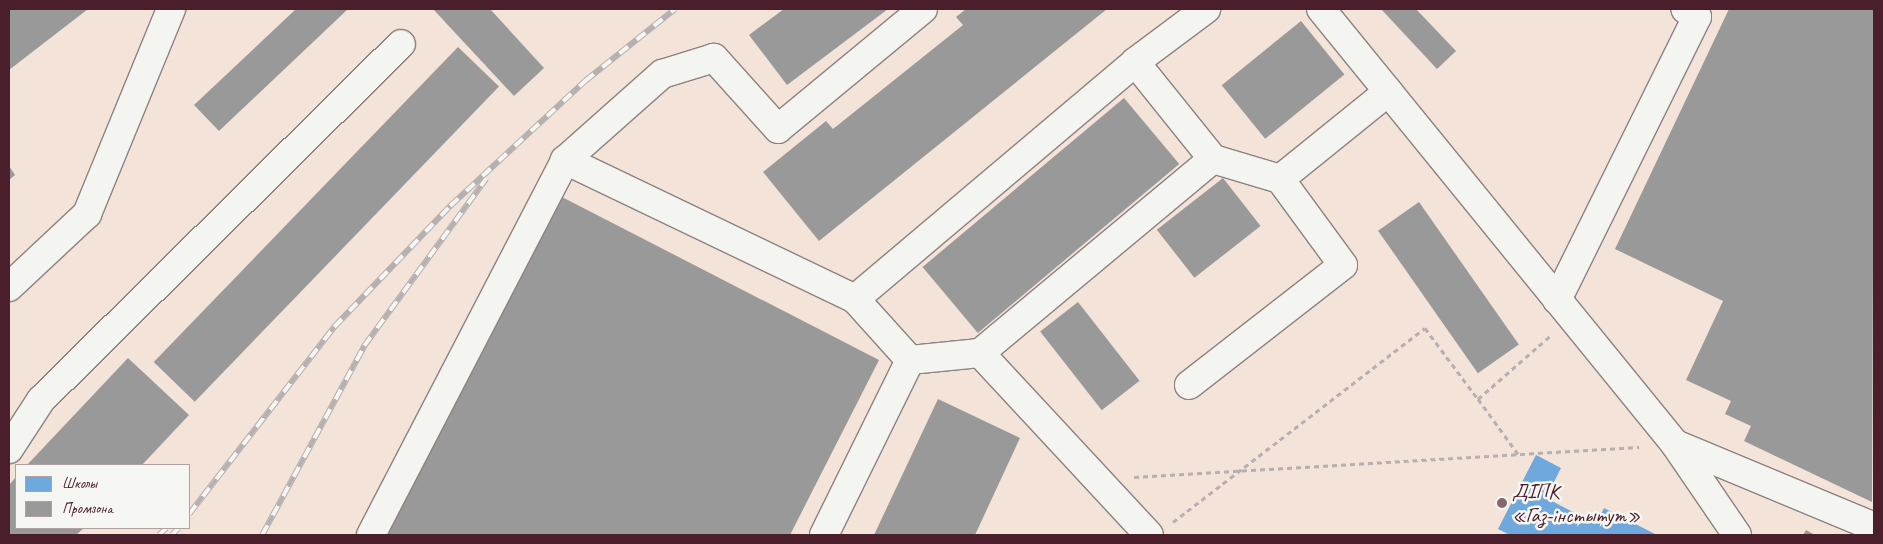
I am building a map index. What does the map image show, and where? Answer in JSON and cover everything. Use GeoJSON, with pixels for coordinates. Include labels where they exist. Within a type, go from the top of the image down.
{"type":"FeatureCollection","features":[{"type":"Feature","properties":{"kind":"lane"},"geometry":{"type":"LineString","coordinates":[[9,286],[87,214],[171,9]]}},
{"type":"Feature","properties":{"kind":"lane"},"geometry":{"type":"LineString","coordinates":[[371,535],[565,160],[662,74],[714,58],[778,129],[923,9]]}},
{"type":"Feature","properties":{"kind":"lane"},"geometry":{"type":"LineString","coordinates":[[855,299],[1135,62],[1206,9]]}},
{"type":"Feature","properties":{"kind":"lane"},"geometry":{"type":"LineString","coordinates":[[1321,9],[1675,444],[1737,535]]}},
{"type":"Feature","properties":{"kind":"lane"},"geometry":{"type":"LineString","coordinates":[[1564,309],[1696,17],[1685,9]]}},
{"type":"Feature","properties":{"kind":"lane"},"geometry":{"type":"LineString","coordinates":[[9,449],[41,400],[401,44]]}},
{"type":"Feature","properties":{"kind":"lane"},"geometry":{"type":"LineString","coordinates":[[1135,62],[1213,159],[1280,179],[1344,265],[1189,385]]}},
{"type":"Feature","properties":{"kind":"lane"},"geometry":{"type":"LineString","coordinates":[[1280,179],[1388,92]]}},
{"type":"Feature","properties":{"kind":"lane"},"geometry":{"type":"LineString","coordinates":[[910,360],[980,353],[1213,159]]}},
{"type":"Feature","properties":{"kind":"lane"},"geometry":{"type":"LineString","coordinates":[[565,160],[855,299],[910,360]]}},
{"type":"Feature","properties":{"kind":"lane"},"geometry":{"type":"LineString","coordinates":[[980,353],[1095,479],[1160,529]]}},
{"type":"Feature","properties":{"kind":"lane"},"geometry":{"type":"LineString","coordinates":[[824,535],[910,360]]}},
{"type":"Feature","properties":{"kind":"lane"},"geometry":{"type":"LineString","coordinates":[[1675,444],[1874,527]]}},
{"type":"Feature","properties":{"kind":"path"},"geometry":{"type":"LineString","coordinates":[[1478,399],[1564,309]]}},
{"type":"Feature","properties":{"kind":"path"},"geometry":{"type":"LineString","coordinates":[[1160,529],[1239,471],[1425,328],[1518,454]]}},
{"type":"Feature","properties":{"kind":"path"},"geometry":{"type":"LineString","coordinates":[[1095,479],[1675,444]]}},
{"type":"Feature","properties":{"kind":"shaded area"},"geometry":{"type":"Polygon","coordinates":[[[9,9],[1874,9],[1874,535],[9,535],[9,9]]]}},
{"type":"Feature","properties":{"kind":"building: Школы"},"geometry":{"type":"Polygon","coordinates":[[[1536,455],[1561,468],[1546,498],[1596,524],[1604,508],[1657,535],[1510,535],[1498,529],[1536,455]]]}},
{"type":"Feature","properties":{"kind":"building: Промзона"},"geometry":{"type":"Polygon","coordinates":[[[9,9],[88,9],[9,70],[9,9]]]}},
{"type":"Feature","properties":{"kind":"building: Промзона"},"geometry":{"type":"Polygon","coordinates":[[[296,9],[348,9],[219,131],[194,105],[296,9]]]}},
{"type":"Feature","properties":{"kind":"building: Промзона"},"geometry":{"type":"Polygon","coordinates":[[[433,9],[490,9],[544,68],[514,96],[433,9]]]}},
{"type":"Feature","properties":{"kind":"building: Промзона"},"geometry":{"type":"Polygon","coordinates":[[[784,9],[888,9],[787,85],[749,35],[784,9]]]}},
{"type":"Feature","properties":{"kind":"building: Промзона"},"geometry":{"type":"Polygon","coordinates":[[[966,9],[1107,9],[819,241],[763,172],[826,121],[833,129],[963,25],[956,17],[966,9]]]}},
{"type":"Feature","properties":{"kind":"building: Промзона"},"geometry":{"type":"Polygon","coordinates":[[[1381,9],[1416,9],[1456,51],[1437,69],[1381,9]]]}},
{"type":"Feature","properties":{"kind":"building: Промзона"},"geometry":{"type":"Polygon","coordinates":[[[1729,9],[1874,9],[1872,502],[1744,441],[1751,426],[1725,414],[1731,401],[1686,380],[1723,301],[1615,249],[1729,9]]]}},
{"type":"Feature","properties":{"kind":"building: Промзона"},"geometry":{"type":"Polygon","coordinates":[[[1301,21],[1344,75],[1265,139],[1222,85],[1301,21]]]}},
{"type":"Feature","properties":{"kind":"building: Промзона"},"geometry":{"type":"Polygon","coordinates":[[[458,47],[499,87],[195,402],[154,362],[458,47]]]}},
{"type":"Feature","properties":{"kind":"building: Промзона"},"geometry":{"type":"Polygon","coordinates":[[[1124,98],[1179,164],[978,333],[923,267],[1124,98]]]}},
{"type":"Feature","properties":{"kind":"building: Промзона"},"geometry":{"type":"Polygon","coordinates":[[[9,166],[15,175],[9,180],[9,166]]]}},
{"type":"Feature","properties":{"kind":"building: Промзона"},"geometry":{"type":"Polygon","coordinates":[[[1223,178],[1261,226],[1194,278],[1157,230],[1223,178]]]}},
{"type":"Feature","properties":{"kind":"building: Промзона"},"geometry":{"type":"Polygon","coordinates":[[[560,196],[879,360],[790,535],[387,535],[560,196]]]}},
{"type":"Feature","properties":{"kind":"building: Промзона"},"geometry":{"type":"Polygon","coordinates":[[[1419,202],[1519,345],[1478,373],[1378,231],[1419,202]]]}},
{"type":"Feature","properties":{"kind":"building: Промзона"},"geometry":{"type":"Polygon","coordinates":[[[1078,302],[1140,381],[1102,410],[1040,332],[1078,302]]]}},
{"type":"Feature","properties":{"kind":"building: Промзона"},"geometry":{"type":"Polygon","coordinates":[[[128,358],[189,415],[143,464],[28,464],[128,358]]]}},
{"type":"Feature","properties":{"kind":"building: Промзона"},"geometry":{"type":"Polygon","coordinates":[[[938,399],[1020,438],[975,535],[874,535],[938,399]]]}},
{"type":"Feature","properties":{"kind":"building: Промзона"},"geometry":{"type":"Polygon","coordinates":[[[15,478],[15,529],[83,529],[76,535],[9,535],[9,485],[15,478]]]}},
{"type":"Feature","properties":{"kind":"building: Промзона"},"geometry":{"type":"Polygon","coordinates":[[[1806,530],[1815,535],[1803,535],[1806,530]]]}},
{"type":"Feature","properties":{"kind":"railway"},"geometry":{"type":"LineString","coordinates":[[190,513],[334,327],[450,206],[585,81],[675,9]]}},
{"type":"Feature","properties":{"kind":"railway"},"geometry":{"type":"LineString","coordinates":[[262,535],[364,346],[486,179]]}},
{"type":"Feature","properties":{"kind":"railway"},"geometry":{"type":"LineString","coordinates":[[159,535],[165,529]]}},
{"type":"Feature","properties":{"kind":"railway"},"geometry":{"type":"LineString","coordinates":[[172,535],[177,529]]}},
{"type":"Feature","properties":{"kind":"place","name":"ДІПК «Газ-інстытут»"},"geometry":{"type":"Point","coordinates":[1502,503]}}]}
